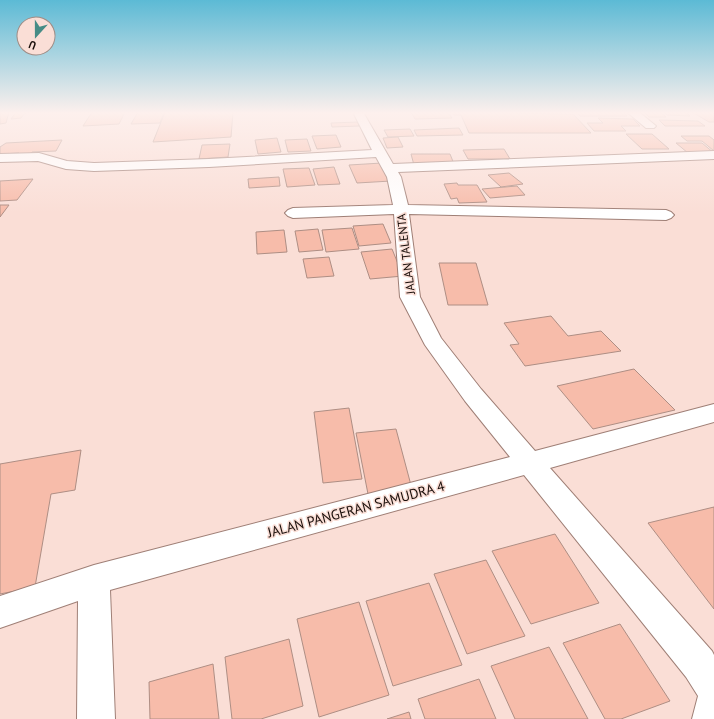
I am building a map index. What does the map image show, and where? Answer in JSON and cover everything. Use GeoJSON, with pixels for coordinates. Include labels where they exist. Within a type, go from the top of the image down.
{"type":"FeatureCollection","features":[{"type":"Feature","properties":{"kind":"street","name":"JALAN TALENTA"},"geometry":{"type":"LineString","coordinates":[[376,146],[400,197],[410,297],[418,317],[432,340],[455,371],[699,664],[714,689]]}},
{"type":"Feature","properties":{"kind":"street"},"geometry":{"type":"LineString","coordinates":[[0,158],[39,157],[66,165],[94,167],[209,163],[714,155]]}},
{"type":"Feature","properties":{"kind":"street"},"geometry":{"type":"LineString","coordinates":[[293,213],[400,209],[666,215]]}},
{"type":"Feature","properties":{"kind":"street","name":"JALAN PANGERAN SAMUDRA 4"},"geometry":{"type":"LineString","coordinates":[[0,612],[94,580],[714,413]]}},
{"type":"Feature","properties":{"kind":"street"},"geometry":{"type":"LineString","coordinates":[[94,580],[96,719]]}},
{"type":"Feature","properties":{"kind":"street"},"geometry":{"type":"LineString","coordinates":[[711,719],[714,702]]}},
{"type":"Feature","properties":{"kind":"building"},"geometry":{"type":"Polygon","coordinates":[[[2,146],[59,146],[56,151],[32,152],[31,155],[17,155],[19,153],[0,154],[0,147],[2,146]]]}},
{"type":"Feature","properties":{"kind":"building"},"geometry":{"type":"Polygon","coordinates":[[[202,146],[230,146],[228,157],[199,159],[202,146]]]}},
{"type":"Feature","properties":{"kind":"building"},"geometry":{"type":"Polygon","coordinates":[[[256,146],[279,146],[281,152],[258,154],[256,146]]]}},
{"type":"Feature","properties":{"kind":"building"},"geometry":{"type":"Polygon","coordinates":[[[286,146],[309,146],[311,151],[288,152],[286,146]]]}},
{"type":"Feature","properties":{"kind":"building"},"geometry":{"type":"Polygon","coordinates":[[[316,146],[340,146],[341,147],[317,149],[316,146]]]}},
{"type":"Feature","properties":{"kind":"building"},"geometry":{"type":"Polygon","coordinates":[[[386,146],[402,146],[403,147],[387,148],[386,146]]]}},
{"type":"Feature","properties":{"kind":"building"},"geometry":{"type":"Polygon","coordinates":[[[638,146],[665,146],[669,149],[642,149],[638,146]]]}},
{"type":"Feature","properties":{"kind":"building"},"geometry":{"type":"Polygon","coordinates":[[[679,146],[705,146],[714,153],[688,153],[679,146]]]}},
{"type":"Feature","properties":{"kind":"building"},"geometry":{"type":"Polygon","coordinates":[[[707,146],[714,146],[714,151],[707,146]]]}},
{"type":"Feature","properties":{"kind":"building"},"geometry":{"type":"Polygon","coordinates":[[[504,149],[510,159],[468,159],[463,150],[504,149]]]}},
{"type":"Feature","properties":{"kind":"building"},"geometry":{"type":"Polygon","coordinates":[[[411,154],[450,154],[454,164],[414,165],[411,154]]]}},
{"type":"Feature","properties":{"kind":"building"},"geometry":{"type":"Polygon","coordinates":[[[382,163],[391,181],[357,183],[349,165],[382,163]]]}},
{"type":"Feature","properties":{"kind":"building"},"geometry":{"type":"Polygon","coordinates":[[[334,167],[340,184],[318,185],[313,169],[334,167]]]}},
{"type":"Feature","properties":{"kind":"building"},"geometry":{"type":"Polygon","coordinates":[[[309,168],[315,185],[287,187],[283,169],[309,168]]]}},
{"type":"Feature","properties":{"kind":"building"},"geometry":{"type":"Polygon","coordinates":[[[509,173],[523,184],[501,187],[488,175],[509,173]]]}},
{"type":"Feature","properties":{"kind":"building"},"geometry":{"type":"Polygon","coordinates":[[[279,177],[280,186],[249,188],[248,179],[279,177]]]}},
{"type":"Feature","properties":{"kind":"building"},"geometry":{"type":"Polygon","coordinates":[[[33,179],[17,200],[0,201],[0,181],[33,179]]]}},
{"type":"Feature","properties":{"kind":"building"},"geometry":{"type":"Polygon","coordinates":[[[457,183],[458,185],[477,185],[487,202],[459,203],[457,198],[451,199],[444,184],[457,183]]]}},
{"type":"Feature","properties":{"kind":"building"},"geometry":{"type":"Polygon","coordinates":[[[517,186],[525,195],[490,198],[482,189],[517,186]]]}},
{"type":"Feature","properties":{"kind":"building"},"geometry":{"type":"Polygon","coordinates":[[[0,205],[9,205],[0,217],[0,205]]]}},
{"type":"Feature","properties":{"kind":"building"},"geometry":{"type":"Polygon","coordinates":[[[383,224],[391,243],[359,246],[353,226],[383,224]]]}},
{"type":"Feature","properties":{"kind":"building"},"geometry":{"type":"Polygon","coordinates":[[[352,228],[359,249],[326,252],[322,230],[352,228]]]}},
{"type":"Feature","properties":{"kind":"building"},"geometry":{"type":"Polygon","coordinates":[[[318,229],[323,250],[299,252],[295,231],[318,229]]]}},
{"type":"Feature","properties":{"kind":"building"},"geometry":{"type":"Polygon","coordinates":[[[284,230],[287,252],[257,254],[256,232],[284,230]]]}},
{"type":"Feature","properties":{"kind":"building"},"geometry":{"type":"Polygon","coordinates":[[[392,249],[403,276],[370,279],[361,252],[392,249]]]}},
{"type":"Feature","properties":{"kind":"building"},"geometry":{"type":"Polygon","coordinates":[[[329,257],[334,276],[307,278],[303,259],[329,257]]]}},
{"type":"Feature","properties":{"kind":"building"},"geometry":{"type":"Polygon","coordinates":[[[439,263],[476,263],[488,305],[448,305],[439,263]]]}},
{"type":"Feature","properties":{"kind":"building"},"geometry":{"type":"Polygon","coordinates":[[[551,316],[568,336],[601,331],[621,351],[525,366],[510,345],[519,344],[504,323],[551,316]]]}},
{"type":"Feature","properties":{"kind":"building"},"geometry":{"type":"Polygon","coordinates":[[[634,369],[675,410],[593,429],[557,386],[634,369]]]}},
{"type":"Feature","properties":{"kind":"building"},"geometry":{"type":"Polygon","coordinates":[[[349,408],[362,479],[323,483],[314,412],[349,408]]]}},
{"type":"Feature","properties":{"kind":"building"},"geometry":{"type":"Polygon","coordinates":[[[396,429],[412,489],[368,494],[356,433],[396,429]]]}},
{"type":"Feature","properties":{"kind":"building"},"geometry":{"type":"Polygon","coordinates":[[[81,450],[75,490],[51,494],[35,587],[0,594],[0,464],[81,450]]]}},
{"type":"Feature","properties":{"kind":"building"},"geometry":{"type":"Polygon","coordinates":[[[714,507],[714,609],[648,523],[714,507]]]}},
{"type":"Feature","properties":{"kind":"building"},"geometry":{"type":"Polygon","coordinates":[[[555,534],[599,603],[531,624],[492,551],[555,534]]]}},
{"type":"Feature","properties":{"kind":"building"},"geometry":{"type":"Polygon","coordinates":[[[486,560],[525,636],[467,654],[434,574],[486,560]]]}},
{"type":"Feature","properties":{"kind":"building"},"geometry":{"type":"Polygon","coordinates":[[[429,583],[462,665],[393,686],[366,601],[429,583]]]}},
{"type":"Feature","properties":{"kind":"building"},"geometry":{"type":"Polygon","coordinates":[[[359,602],[389,695],[319,717],[297,619],[359,602]]]}},
{"type":"Feature","properties":{"kind":"building"},"geometry":{"type":"Polygon","coordinates":[[[620,624],[670,701],[621,719],[605,719],[563,643],[620,624]]]}},
{"type":"Feature","properties":{"kind":"building"},"geometry":{"type":"Polygon","coordinates":[[[289,639],[303,706],[261,719],[232,719],[225,657],[289,639]]]}},
{"type":"Feature","properties":{"kind":"building"},"geometry":{"type":"Polygon","coordinates":[[[549,647],[588,719],[515,719],[491,666],[549,647]]]}},
{"type":"Feature","properties":{"kind":"building"},"geometry":{"type":"Polygon","coordinates":[[[213,664],[219,719],[150,719],[149,682],[213,664]]]}},
{"type":"Feature","properties":{"kind":"building"},"geometry":{"type":"Polygon","coordinates":[[[479,679],[496,719],[425,719],[418,699],[479,679]]]}},
{"type":"Feature","properties":{"kind":"building"},"geometry":{"type":"Polygon","coordinates":[[[409,712],[411,719],[387,719],[409,712]]]}}]}
